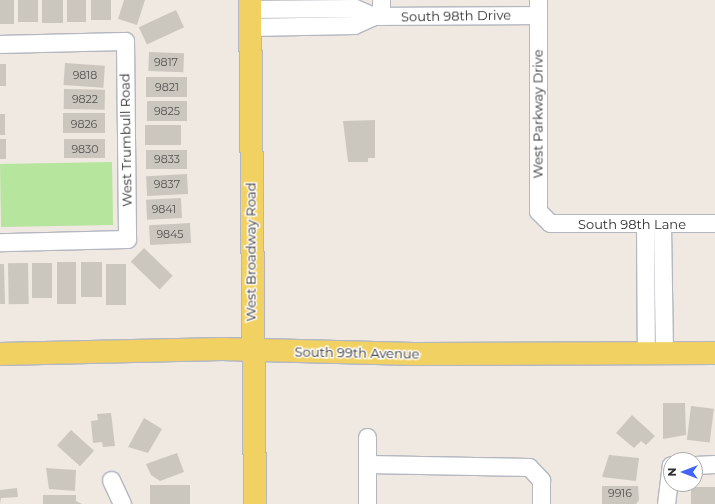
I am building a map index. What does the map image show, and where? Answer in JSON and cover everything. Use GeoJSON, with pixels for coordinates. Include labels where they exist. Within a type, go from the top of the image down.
{"type":"FeatureCollection","features":[{"type":"Feature","properties":{"kind":"main road","name":"West Broadway Road"},"geometry":{"type":"LineString","coordinates":[[250,12],[252,350],[255,504]]}},
{"type":"Feature","properties":{"kind":"main road","name":"South 99th Avenue"},"geometry":{"type":"LineString","coordinates":[[0,354],[252,350],[655,354],[715,353]]}},
{"type":"Feature","properties":{"kind":"street","name":"South 98th Drive"},"geometry":{"type":"LineString","coordinates":[[250,12],[356,8],[378,11],[538,7]]}},
{"type":"Feature","properties":{"kind":"street","name":"West Parkway Drive"},"geometry":{"type":"LineString","coordinates":[[538,7],[538,211],[550,223]]}},
{"type":"Feature","properties":{"kind":"street","name":"West Trumbull Road"},"geometry":{"type":"LineString","coordinates":[[0,44],[125,41],[127,239],[0,242]]}},
{"type":"Feature","properties":{"kind":"street","name":"South 98th Lane"},"geometry":{"type":"LineString","coordinates":[[550,223],[645,225],[715,223]]}},
{"type":"Feature","properties":{"kind":"street"},"geometry":{"type":"LineString","coordinates":[[645,225],[655,354]]}},
{"type":"Feature","properties":{"kind":"street"},"geometry":{"type":"LineString","coordinates":[[655,354],[662,225]]}},
{"type":"Feature","properties":{"kind":"street"},"geometry":{"type":"LineString","coordinates":[[367,437],[367,504]]}},
{"type":"Feature","properties":{"kind":"street"},"geometry":{"type":"LineString","coordinates":[[367,464],[529,467],[541,480],[541,504]]}},
{"type":"Feature","properties":{"kind":"street"},"geometry":{"type":"LineString","coordinates":[[703,465],[715,464]]}},
{"type":"Feature","properties":{"kind":"street"},"geometry":{"type":"LineString","coordinates":[[111,480],[122,504]]}},
{"type":"Feature","properties":{"kind":"street"},"geometry":{"type":"LineString","coordinates":[[666,504],[668,492]]}},
{"type":"Feature","properties":{"kind":"green space"},"geometry":{"type":"Polygon","coordinates":[[[112,162],[113,225],[1,227],[0,164],[112,162]]]}},
{"type":"Feature","properties":{"kind":"building"},"geometry":{"type":"Polygon","coordinates":[[[0,0],[14,0],[14,24],[0,24],[0,0]]]}},
{"type":"Feature","properties":{"kind":"building"},"geometry":{"type":"Polygon","coordinates":[[[18,0],[38,0],[38,22],[18,22],[18,0]]]}},
{"type":"Feature","properties":{"kind":"building"},"geometry":{"type":"Polygon","coordinates":[[[42,0],[63,0],[63,23],[42,23],[42,0]]]}},
{"type":"Feature","properties":{"kind":"building"},"geometry":{"type":"Polygon","coordinates":[[[67,0],[86,0],[86,22],[67,22],[67,0]]]}},
{"type":"Feature","properties":{"kind":"building"},"geometry":{"type":"Polygon","coordinates":[[[91,0],[111,0],[111,20],[91,20],[91,0]]]}},
{"type":"Feature","properties":{"kind":"building"},"geometry":{"type":"Polygon","coordinates":[[[124,0],[145,0],[137,25],[118,19],[124,0]]]}},
{"type":"Feature","properties":{"kind":"building"},"geometry":{"type":"Polygon","coordinates":[[[176,10],[184,27],[147,45],[139,27],[176,10]]]}},
{"type":"Feature","properties":{"kind":"building"},"geometry":{"type":"Polygon","coordinates":[[[149,52],[184,53],[183,72],[148,71],[149,52]]]}},
{"type":"Feature","properties":{"kind":"building"},"geometry":{"type":"Polygon","coordinates":[[[65,63],[105,66],[103,88],[63,85],[65,63]]]}},
{"type":"Feature","properties":{"kind":"building"},"geometry":{"type":"Polygon","coordinates":[[[0,64],[6,64],[6,86],[0,86],[0,64]]]}},
{"type":"Feature","properties":{"kind":"building"},"geometry":{"type":"Polygon","coordinates":[[[146,77],[187,77],[187,97],[146,97],[146,77]]]}},
{"type":"Feature","properties":{"kind":"building"},"geometry":{"type":"Polygon","coordinates":[[[64,89],[105,90],[105,110],[64,109],[64,89]]]}},
{"type":"Feature","properties":{"kind":"building"},"geometry":{"type":"Polygon","coordinates":[[[147,101],[187,101],[187,121],[147,121],[147,101]]]}},
{"type":"Feature","properties":{"kind":"building"},"geometry":{"type":"Polygon","coordinates":[[[63,113],[105,113],[105,133],[63,133],[63,113]]]}},
{"type":"Feature","properties":{"kind":"building"},"geometry":{"type":"Polygon","coordinates":[[[0,114],[5,114],[5,135],[0,135],[0,114]]]}},
{"type":"Feature","properties":{"kind":"building"},"geometry":{"type":"Polygon","coordinates":[[[375,120],[375,158],[368,158],[368,162],[348,162],[343,121],[375,120]]]}},
{"type":"Feature","properties":{"kind":"building"},"geometry":{"type":"Polygon","coordinates":[[[145,125],[181,125],[181,145],[145,145],[145,125]]]}},
{"type":"Feature","properties":{"kind":"building"},"geometry":{"type":"Polygon","coordinates":[[[0,139],[6,139],[6,159],[0,159],[0,139]]]}},
{"type":"Feature","properties":{"kind":"building"},"geometry":{"type":"Polygon","coordinates":[[[64,139],[105,139],[105,158],[64,158],[64,139]]]}},
{"type":"Feature","properties":{"kind":"building"},"geometry":{"type":"Polygon","coordinates":[[[146,150],[187,150],[187,169],[146,169],[146,150]]]}},
{"type":"Feature","properties":{"kind":"building"},"geometry":{"type":"Polygon","coordinates":[[[187,174],[188,194],[147,196],[146,176],[187,174]]]}},
{"type":"Feature","properties":{"kind":"building"},"geometry":{"type":"Polygon","coordinates":[[[181,198],[182,218],[147,220],[146,200],[181,198]]]}},
{"type":"Feature","properties":{"kind":"building"},"geometry":{"type":"Polygon","coordinates":[[[190,223],[191,243],[150,245],[149,225],[190,223]]]}},
{"type":"Feature","properties":{"kind":"building"},"geometry":{"type":"Polygon","coordinates":[[[144,248],[173,276],[160,289],[131,262],[144,248]]]}},
{"type":"Feature","properties":{"kind":"building"},"geometry":{"type":"Polygon","coordinates":[[[57,262],[76,262],[76,304],[57,304],[57,262]]]}},
{"type":"Feature","properties":{"kind":"building"},"geometry":{"type":"Polygon","coordinates":[[[81,262],[102,262],[102,297],[81,297],[81,262]]]}},
{"type":"Feature","properties":{"kind":"building"},"geometry":{"type":"Polygon","coordinates":[[[8,263],[28,263],[29,304],[9,304],[8,263]]]}},
{"type":"Feature","properties":{"kind":"building"},"geometry":{"type":"Polygon","coordinates":[[[32,263],[52,263],[52,298],[32,298],[32,263]]]}},
{"type":"Feature","properties":{"kind":"building"},"geometry":{"type":"Polygon","coordinates":[[[0,264],[4,264],[5,304],[0,304],[0,264]]]}},
{"type":"Feature","properties":{"kind":"building"},"geometry":{"type":"Polygon","coordinates":[[[106,264],[126,264],[126,305],[106,305],[106,264]]]}},
{"type":"Feature","properties":{"kind":"building"},"geometry":{"type":"Polygon","coordinates":[[[663,403],[685,403],[686,435],[663,439],[663,403]]]}},
{"type":"Feature","properties":{"kind":"building"},"geometry":{"type":"Polygon","coordinates":[[[691,406],[714,409],[710,443],[687,440],[691,406]]]}},
{"type":"Feature","properties":{"kind":"building"},"geometry":{"type":"Polygon","coordinates":[[[111,413],[115,446],[103,447],[102,442],[93,443],[91,421],[98,420],[97,414],[111,413]]]}},
{"type":"Feature","properties":{"kind":"building"},"geometry":{"type":"Polygon","coordinates":[[[632,415],[655,436],[646,445],[641,441],[634,448],[616,433],[632,415]]]}},
{"type":"Feature","properties":{"kind":"building"},"geometry":{"type":"Polygon","coordinates":[[[144,418],[162,429],[148,453],[128,447],[144,418]]]}},
{"type":"Feature","properties":{"kind":"building"},"geometry":{"type":"Polygon","coordinates":[[[71,430],[94,451],[80,466],[57,446],[71,430]]]}},
{"type":"Feature","properties":{"kind":"building"},"geometry":{"type":"Polygon","coordinates":[[[177,453],[184,472],[160,481],[151,475],[146,464],[177,453]]]}},
{"type":"Feature","properties":{"kind":"building"},"geometry":{"type":"Polygon","coordinates":[[[609,455],[639,458],[636,481],[602,477],[609,455]]]}},
{"type":"Feature","properties":{"kind":"building"},"geometry":{"type":"Polygon","coordinates":[[[46,468],[76,470],[75,491],[49,489],[46,468]]]}},
{"type":"Feature","properties":{"kind":"building"},"geometry":{"type":"Polygon","coordinates":[[[150,485],[190,485],[190,504],[150,504],[150,485]]]}},
{"type":"Feature","properties":{"kind":"building"},"geometry":{"type":"Polygon","coordinates":[[[602,486],[638,486],[639,500],[636,504],[602,504],[602,486]]]}},
{"type":"Feature","properties":{"kind":"building"},"geometry":{"type":"Polygon","coordinates":[[[703,487],[715,487],[715,504],[691,504],[691,492],[703,492],[703,487]]]}},
{"type":"Feature","properties":{"kind":"building"},"geometry":{"type":"Polygon","coordinates":[[[17,488],[18,497],[1,498],[0,504],[0,490],[17,488]]]}},
{"type":"Feature","properties":{"kind":"building"},"geometry":{"type":"Polygon","coordinates":[[[43,495],[76,495],[76,501],[82,504],[43,504],[43,495]]]}}]}
